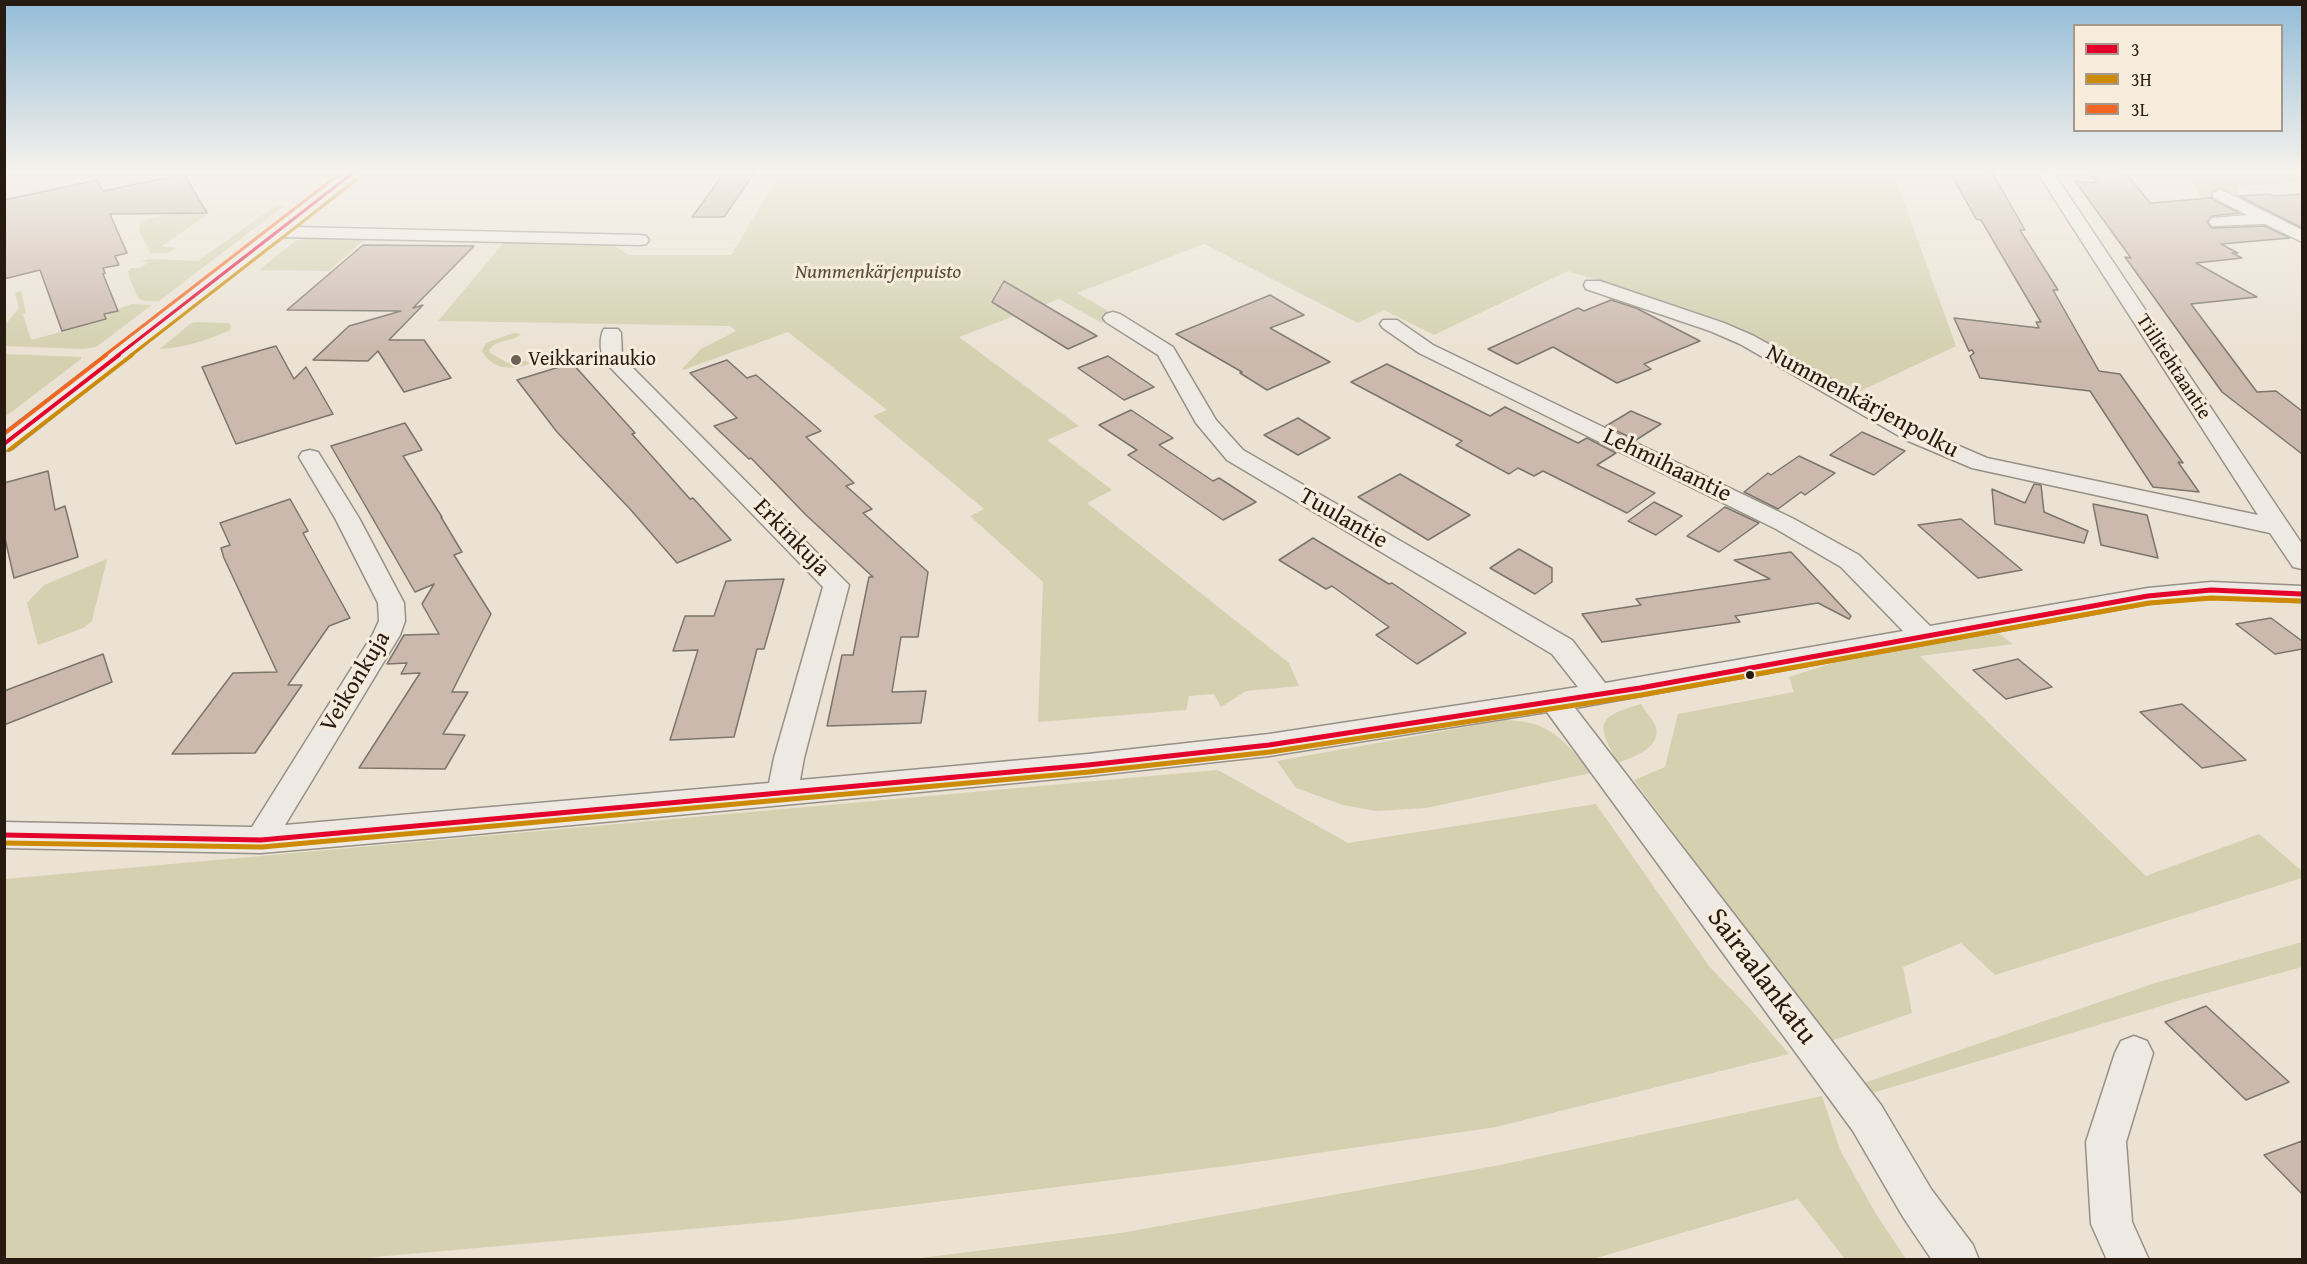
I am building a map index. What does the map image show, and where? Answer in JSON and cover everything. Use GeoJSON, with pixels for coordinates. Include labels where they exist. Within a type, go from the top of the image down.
{"type":"FeatureCollection","features":[{"type":"Feature","properties":{"kind":"street","name":"Tiilitehtaantie"},"geometry":{"type":"LineString","coordinates":[[2084,231],[2278,528],[2302,561]]}},
{"type":"Feature","properties":{"kind":"street"},"geometry":{"type":"LineString","coordinates":[[4,444],[277,232],[640,240]]}},
{"type":"Feature","properties":{"kind":"street","name":"Nummenkärjenpolku"},"geometry":{"type":"LineString","coordinates":[[1593,285],[1717,327],[1746,340],[1914,435],[1980,463],[2278,528]]}},
{"type":"Feature","properties":{"kind":"street","name":"Tuulantie"},"geometry":{"type":"LineString","coordinates":[[1113,318],[1166,351],[1207,423],[1235,455],[1562,647],[1599,695]]}},
{"type":"Feature","properties":{"kind":"street","name":"Lehmihaantie"},"geometry":{"type":"LineString","coordinates":[[1390,324],[1426,349],[1785,524],[1850,561],[1923,636]]}},
{"type":"Feature","properties":{"kind":"street","name":"Erkinkuja"},"geometry":{"type":"LineString","coordinates":[[611,333],[612,358],[836,585],[789,758],[783,793]]}},
{"type":"Feature","properties":{"kind":"street","name":"Veikonkuja"},"geometry":{"type":"LineString","coordinates":[[261,840],[386,635],[392,621],[391,603],[348,518],[310,457]]}},
{"type":"Feature","properties":{"kind":"street"},"geometry":{"type":"LineString","coordinates":[[4,835],[261,840],[1088,765],[1269,745],[1599,695],[2148,596],[2211,590],[2302,594]]}},
{"type":"Feature","properties":{"kind":"street","name":"Sairaalankatu"},"geometry":{"type":"LineString","coordinates":[[1555,702],[1867,1118],[1917,1203],[1958,1260]]}},
{"type":"Feature","properties":{"kind":"street"},"geometry":{"type":"LineString","coordinates":[[2128,1260],[2112,1224],[2106,1142],[2134,1053]]}},
{"type":"Feature","properties":{"kind":"green space"},"geometry":{"type":"Polygon","coordinates":[[[139,231],[183,231],[162,246],[176,248],[167,253],[150,253],[139,231]]]}},
{"type":"Feature","properties":{"kind":"green space"},"geometry":{"type":"Polygon","coordinates":[[[240,231],[251,231],[159,301],[144,301],[138,298],[129,277],[128,271],[131,268],[140,268],[149,262],[141,261],[149,259],[198,261],[240,231]]]}},
{"type":"Feature","properties":{"kind":"green space","name":"Nummenkärjenpuisto"},"geometry":{"type":"Polygon","coordinates":[[[746,231],[1914,231],[1956,346],[1856,393],[1721,320],[1568,271],[1434,335],[1384,310],[1358,323],[1204,244],[1077,293],[1117,316],[1102,323],[1059,299],[959,337],[1079,426],[1047,440],[1112,490],[1087,503],[1289,663],[1299,686],[1246,691],[1221,707],[1214,694],[1189,696],[1186,710],[1038,722],[1043,582],[970,516],[984,509],[873,416],[887,410],[788,332],[683,370],[701,349],[736,331],[730,326],[438,321],[505,241],[610,243],[629,255],[731,255],[746,231]]]}},
{"type":"Feature","properties":{"kind":"green space"},"geometry":{"type":"Polygon","coordinates":[[[308,238],[365,239],[329,271],[259,270],[295,241],[308,238]]]}},
{"type":"Feature","properties":{"kind":"green space"},"geometry":{"type":"Polygon","coordinates":[[[21,291],[26,313],[23,314],[31,340],[106,320],[104,314],[132,304],[152,305],[96,347],[83,349],[5,346],[5,325],[19,308],[15,293],[21,291]]]}},
{"type":"Feature","properties":{"kind":"green space"},"geometry":{"type":"Polygon","coordinates":[[[191,323],[229,323],[231,327],[229,331],[203,340],[160,349],[191,323]]]}},
{"type":"Feature","properties":{"kind":"green space"},"geometry":{"type":"Polygon","coordinates":[[[513,333],[521,334],[493,346],[489,350],[490,353],[508,363],[525,361],[531,363],[510,368],[491,362],[482,351],[486,343],[513,333]]]}},
{"type":"Feature","properties":{"kind":"green space"},"geometry":{"type":"Polygon","coordinates":[[[5,354],[81,357],[81,359],[5,417],[5,354]]]}},
{"type":"Feature","properties":{"kind":"green space"},"geometry":{"type":"Polygon","coordinates":[[[107,559],[92,621],[83,628],[38,645],[27,603],[44,585],[107,559]]]}},
{"type":"Feature","properties":{"kind":"green space"},"geometry":{"type":"Polygon","coordinates":[[[1997,632],[2013,644],[1920,656],[2146,876],[2259,834],[2302,871],[2302,878],[1995,975],[1961,943],[1903,967],[1912,1013],[1825,1043],[1764,954],[1634,780],[1665,767],[1678,714],[1794,692],[1789,677],[1842,660],[1997,632]]]}},
{"type":"Feature","properties":{"kind":"green space"},"geometry":{"type":"Polygon","coordinates":[[[1641,704],[1655,725],[1657,733],[1655,739],[1646,750],[1618,763],[1606,739],[1604,723],[1615,713],[1641,704]]]}},
{"type":"Feature","properties":{"kind":"green space"},"geometry":{"type":"Polygon","coordinates":[[[1505,720],[1533,724],[1555,734],[1591,773],[1426,808],[1376,811],[1343,805],[1296,788],[1277,761],[1505,720]]]}},
{"type":"Feature","properties":{"kind":"green space"},"geometry":{"type":"Polygon","coordinates":[[[1218,770],[1348,843],[1596,804],[1709,966],[1789,1054],[1496,1127],[1235,1165],[781,1221],[353,1259],[5,1259],[5,879],[1218,770]]]}},
{"type":"Feature","properties":{"kind":"green space"},"geometry":{"type":"Polygon","coordinates":[[[2302,942],[2302,967],[2181,1000],[1869,1094],[1861,1084],[2155,983],[2302,942]]]}},
{"type":"Feature","properties":{"kind":"green space"},"geometry":{"type":"Polygon","coordinates":[[[1822,1096],[1840,1150],[1876,1214],[1906,1259],[1845,1259],[1798,1199],[1593,1259],[912,1259],[1121,1233],[1500,1165],[1822,1096]]]}},
{"type":"Feature","properties":{"kind":"building"},"geometry":{"type":"Polygon","coordinates":[[[4,231],[117,231],[127,253],[115,256],[119,265],[103,268],[105,273],[103,274],[118,311],[104,314],[106,319],[62,331],[40,270],[4,279],[4,231]]]}},
{"type":"Feature","properties":{"kind":"building"},"geometry":{"type":"Polygon","coordinates":[[[1987,231],[2021,231],[2058,290],[2053,290],[2099,371],[2120,374],[2183,463],[2178,462],[2199,492],[2153,487],[2090,391],[1980,378],[1970,356],[1974,353],[1972,350],[1969,351],[1954,318],[2039,328],[2036,322],[2041,322],[1987,231]]]}},
{"type":"Feature","properties":{"kind":"building"},"geometry":{"type":"Polygon","coordinates":[[[2111,231],[2275,231],[2290,238],[2221,244],[2238,253],[2232,253],[2242,258],[2196,263],[2257,297],[2191,304],[2257,392],[2276,391],[2302,411],[2302,454],[2222,392],[2125,257],[2131,258],[2111,231]]]}},
{"type":"Feature","properties":{"kind":"building"},"geometry":{"type":"Polygon","coordinates":[[[363,245],[474,246],[413,308],[423,305],[389,340],[424,340],[451,378],[404,392],[378,351],[368,361],[313,360],[349,326],[401,311],[287,310],[363,245]]]}},
{"type":"Feature","properties":{"kind":"building"},"geometry":{"type":"Polygon","coordinates":[[[1004,281],[1097,336],[1068,349],[992,302],[1004,281]]]}},
{"type":"Feature","properties":{"kind":"building"},"geometry":{"type":"Polygon","coordinates":[[[1270,295],[1304,315],[1270,328],[1330,362],[1267,390],[1240,373],[1242,372],[1176,334],[1270,295]]]}},
{"type":"Feature","properties":{"kind":"building"},"geometry":{"type":"Polygon","coordinates":[[[1611,300],[1636,308],[1700,341],[1644,364],[1651,369],[1617,383],[1553,347],[1517,364],[1488,349],[1578,308],[1584,311],[1611,300]]]}},
{"type":"Feature","properties":{"kind":"building"},"geometry":{"type":"Polygon","coordinates":[[[276,346],[294,379],[306,367],[333,414],[236,444],[202,367],[276,346]]]}},
{"type":"Feature","properties":{"kind":"building"},"geometry":{"type":"Polygon","coordinates":[[[1108,356],[1154,387],[1124,400],[1078,368],[1108,356]]]}},
{"type":"Feature","properties":{"kind":"building"},"geometry":{"type":"Polygon","coordinates":[[[727,360],[747,378],[756,375],[821,431],[806,437],[854,483],[846,486],[872,509],[863,513],[928,572],[918,637],[901,637],[892,692],[926,691],[921,723],[827,726],[842,655],[853,655],[869,577],[873,577],[806,515],[751,458],[749,459],[714,426],[737,418],[690,373],[727,360]]]}},
{"type":"Feature","properties":{"kind":"building"},"geometry":{"type":"Polygon","coordinates":[[[572,363],[690,499],[693,498],[731,540],[677,563],[630,509],[557,432],[517,380],[572,363]]]}},
{"type":"Feature","properties":{"kind":"building"},"geometry":{"type":"Polygon","coordinates":[[[1387,364],[1490,416],[1505,407],[1578,443],[1587,438],[1616,453],[1597,465],[1655,493],[1627,513],[1543,471],[1534,476],[1518,468],[1509,474],[1456,445],[1462,441],[1351,382],[1387,364]]]}},
{"type":"Feature","properties":{"kind":"building"},"geometry":{"type":"Polygon","coordinates":[[[1131,410],[1173,438],[1159,445],[1213,481],[1219,478],[1256,502],[1223,520],[1128,455],[1137,450],[1099,425],[1131,410]]]}},
{"type":"Feature","properties":{"kind":"building"},"geometry":{"type":"Polygon","coordinates":[[[1631,411],[1661,424],[1636,440],[1606,426],[1631,411]]]}},
{"type":"Feature","properties":{"kind":"building"},"geometry":{"type":"Polygon","coordinates":[[[1298,418],[1330,438],[1298,455],[1264,435],[1298,418]]]}},
{"type":"Feature","properties":{"kind":"building"},"geometry":{"type":"Polygon","coordinates":[[[405,423],[422,450],[403,456],[462,552],[454,555],[491,614],[452,692],[468,692],[443,734],[465,735],[445,769],[359,768],[420,673],[401,674],[407,663],[387,664],[404,635],[439,634],[422,604],[434,584],[415,592],[331,446],[405,423]]]}},
{"type":"Feature","properties":{"kind":"building"},"geometry":{"type":"Polygon","coordinates":[[[1862,432],[1905,451],[1874,475],[1830,455],[1862,432]]]}},
{"type":"Feature","properties":{"kind":"building"},"geometry":{"type":"Polygon","coordinates":[[[1799,456],[1835,473],[1805,495],[1801,492],[1778,509],[1744,492],[1768,473],[1771,475],[1799,456]]]}},
{"type":"Feature","properties":{"kind":"building"},"geometry":{"type":"Polygon","coordinates":[[[48,471],[55,510],[65,506],[78,557],[14,578],[4,534],[4,483],[48,471]]]}},
{"type":"Feature","properties":{"kind":"building"},"geometry":{"type":"Polygon","coordinates":[[[1400,474],[1470,515],[1428,540],[1358,497],[1400,474]]]}},
{"type":"Feature","properties":{"kind":"building"},"geometry":{"type":"Polygon","coordinates":[[[2034,484],[2041,485],[2044,512],[2088,531],[2084,543],[1995,524],[1992,489],[2025,503],[2034,484]]]}},
{"type":"Feature","properties":{"kind":"building"},"geometry":{"type":"Polygon","coordinates":[[[290,499],[308,531],[303,533],[350,618],[329,626],[288,685],[302,685],[255,753],[172,754],[233,673],[277,672],[224,558],[221,548],[230,545],[220,523],[290,499]]]}},
{"type":"Feature","properties":{"kind":"building"},"geometry":{"type":"Polygon","coordinates":[[[1654,502],[1682,516],[1656,535],[1628,521],[1654,502]]]}},
{"type":"Feature","properties":{"kind":"building"},"geometry":{"type":"Polygon","coordinates":[[[2093,504],[2147,515],[2158,558],[2101,545],[2093,504]]]}},
{"type":"Feature","properties":{"kind":"building"},"geometry":{"type":"Polygon","coordinates":[[[1725,507],[1759,523],[1719,552],[1687,536],[1725,507]]]}},
{"type":"Feature","properties":{"kind":"building"},"geometry":{"type":"Polygon","coordinates":[[[1961,519],[2022,570],[1978,578],[1918,525],[1961,519]]]}},
{"type":"Feature","properties":{"kind":"building"},"geometry":{"type":"Polygon","coordinates":[[[1313,538],[1389,584],[1392,583],[1466,633],[1417,664],[1376,635],[1389,627],[1332,586],[1326,589],[1279,560],[1313,538]]]}},
{"type":"Feature","properties":{"kind":"building"},"geometry":{"type":"Polygon","coordinates":[[[1519,549],[1552,568],[1552,582],[1535,594],[1490,568],[1519,549]]]}},
{"type":"Feature","properties":{"kind":"building"},"geometry":{"type":"Polygon","coordinates":[[[1791,552],[1851,616],[1849,619],[1818,603],[1735,616],[1740,622],[1602,642],[1582,614],[1641,605],[1636,599],[1770,579],[1734,560],[1791,552]]]}},
{"type":"Feature","properties":{"kind":"building"},"geometry":{"type":"Polygon","coordinates":[[[784,579],[764,649],[757,649],[734,737],[670,740],[698,650],[673,651],[685,616],[714,616],[726,581],[784,579]]]}},
{"type":"Feature","properties":{"kind":"building"},"geometry":{"type":"Polygon","coordinates":[[[2271,618],[2302,641],[2302,649],[2275,654],[2236,624],[2271,618]]]}},
{"type":"Feature","properties":{"kind":"building"},"geometry":{"type":"Polygon","coordinates":[[[103,654],[112,682],[4,725],[4,691],[103,654]]]}},
{"type":"Feature","properties":{"kind":"building"},"geometry":{"type":"Polygon","coordinates":[[[2018,659],[2052,687],[2006,699],[1973,670],[2018,659]]]}},
{"type":"Feature","properties":{"kind":"building"},"geometry":{"type":"Polygon","coordinates":[[[2182,704],[2246,760],[2202,768],[2140,712],[2182,704]]]}},
{"type":"Feature","properties":{"kind":"building"},"geometry":{"type":"Polygon","coordinates":[[[2206,1006],[2289,1082],[2246,1100],[2165,1022],[2206,1006]]]}},
{"type":"Feature","properties":{"kind":"building"},"geometry":{"type":"Polygon","coordinates":[[[2302,1141],[2302,1194],[2264,1155],[2302,1141]]]}},
{"type":"Feature","properties":{"kind":"transit line","name":"3L"},"geometry":{"type":"LineString","coordinates":[[4,434],[266,231]]}},
{"type":"Feature","properties":{"kind":"transit line","name":"3"},"geometry":{"type":"LineString","coordinates":[[4,444],[278,231]]}},
{"type":"Feature","properties":{"kind":"transit line","name":"3H"},"geometry":{"type":"LineString","coordinates":[[9,450],[291,231]]}},
{"type":"Feature","properties":{"kind":"transit line","name":"3"},"geometry":{"type":"LineString","coordinates":[[4,835],[261,840],[1088,765],[1269,745],[1640,688],[2148,596],[2211,590],[2302,594]]}},
{"type":"Feature","properties":{"kind":"transit line","name":"3H"},"geometry":{"type":"LineString","coordinates":[[4,843],[262,847],[1089,772],[1270,752],[1641,695],[2149,603],[2211,598],[2302,601]]}},
{"type":"Feature","properties":{"kind":"place","name":"Veikkarinaukio"},"geometry":{"type":"Point","coordinates":[516,360]}}]}
